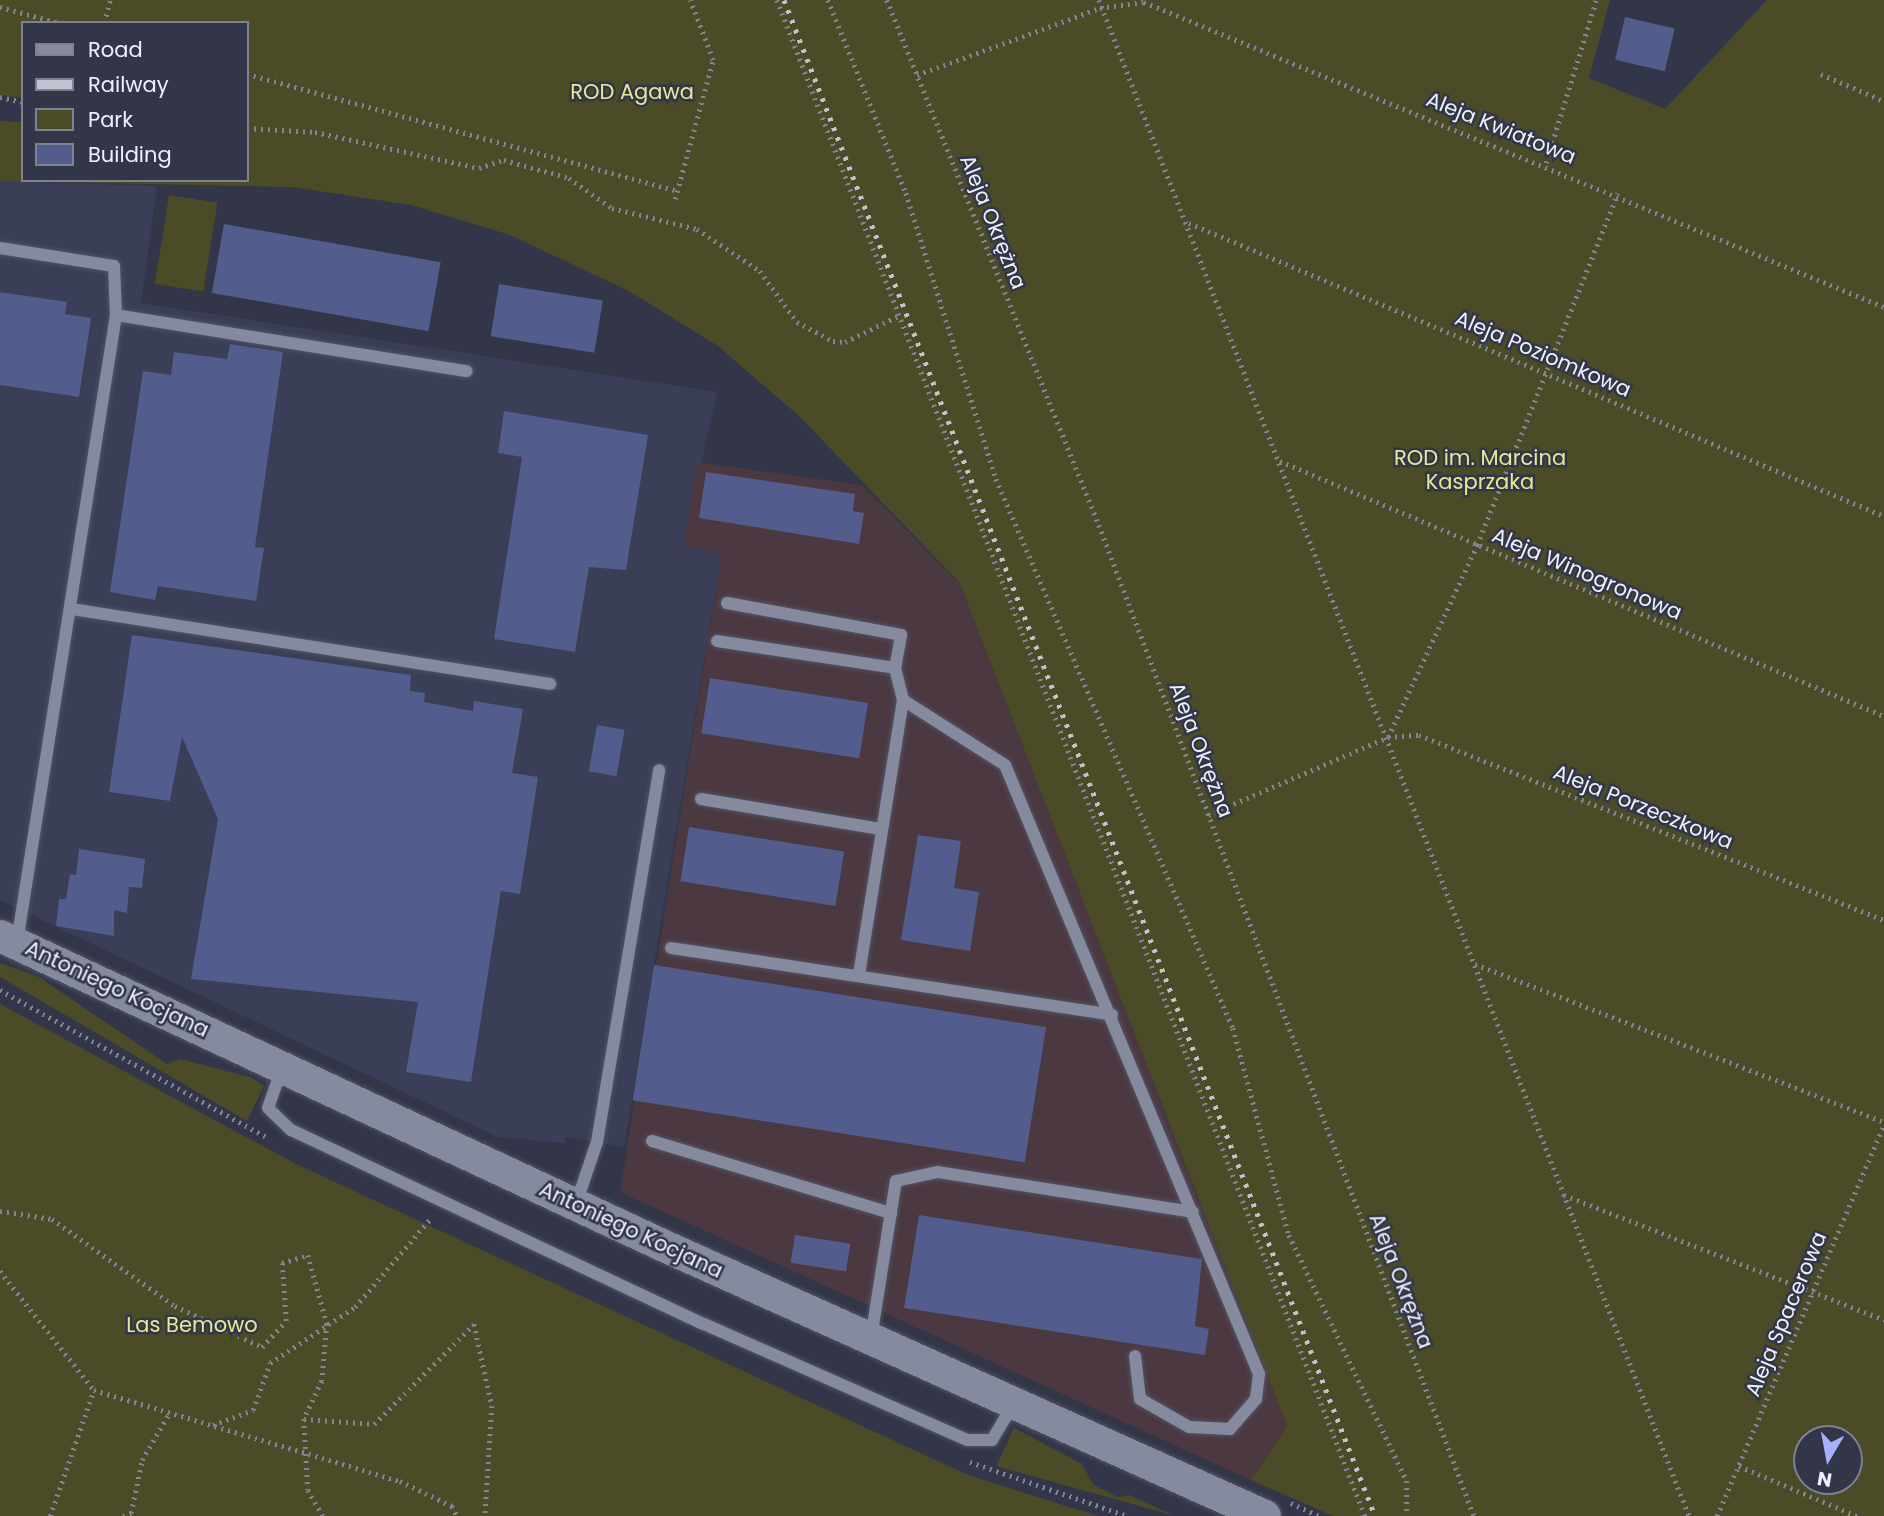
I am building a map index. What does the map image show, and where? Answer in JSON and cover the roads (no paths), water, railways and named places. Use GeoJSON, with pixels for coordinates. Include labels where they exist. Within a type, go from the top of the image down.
{"type":"FeatureCollection","features":[{"type":"Feature","properties":{"kind":"street","name":"Antoniego Kocjana"},"geometry":{"type":"LineString","coordinates":[[9,939],[576,1205],[1265,1516]]}},
{"type":"Feature","properties":{"kind":"lane"},"geometry":{"type":"LineString","coordinates":[[0,248],[114,266],[116,315],[72,609],[9,939]]}},
{"type":"Feature","properties":{"kind":"lane"},"geometry":{"type":"LineString","coordinates":[[116,315],[467,371]]}},
{"type":"Feature","properties":{"kind":"lane"},"geometry":{"type":"LineString","coordinates":[[727,603],[901,635],[895,668],[902,700],[859,976]]}},
{"type":"Feature","properties":{"kind":"lane"},"geometry":{"type":"LineString","coordinates":[[72,609],[550,684]]}},
{"type":"Feature","properties":{"kind":"lane"},"geometry":{"type":"LineString","coordinates":[[717,641],[895,668]]}},
{"type":"Feature","properties":{"kind":"lane"},"geometry":{"type":"LineString","coordinates":[[902,700],[1005,765],[1112,1015],[1259,1374],[1256,1399],[1230,1429],[1189,1427],[1140,1399],[1135,1356]]}},
{"type":"Feature","properties":{"kind":"lane"},"geometry":{"type":"LineString","coordinates":[[576,1205],[597,1142],[659,771]]}},
{"type":"Feature","properties":{"kind":"lane"},"geometry":{"type":"LineString","coordinates":[[701,799],[881,829]]}},
{"type":"Feature","properties":{"kind":"lane"},"geometry":{"type":"LineString","coordinates":[[671,948],[1112,1015]]}},
{"type":"Feature","properties":{"kind":"lane"},"geometry":{"type":"LineString","coordinates":[[283,1066],[268,1108],[291,1130],[692,1318],[967,1440],[992,1440],[1014,1403]]}},
{"type":"Feature","properties":{"kind":"lane"},"geometry":{"type":"LineString","coordinates":[[652,1141],[891,1213]]}},
{"type":"Feature","properties":{"kind":"lane"},"geometry":{"type":"LineString","coordinates":[[871,1338],[896,1181],[938,1172],[1193,1212]]}},
{"type":"Feature","properties":{"kind":"railway"},"geometry":{"type":"LineString","coordinates":[[784,0],[1375,1516]]}},
{"type":"Feature","properties":{"kind":"park label","name":"ROD Agawa"},"geometry":{"type":"Point","coordinates":[632,92]}},
{"type":"Feature","properties":{"kind":"park label","name":"ROD im. Marcina Kasprzaka"},"geometry":{"type":"Point","coordinates":[1480,470]}},
{"type":"Feature","properties":{"kind":"park label","name":"Las Bemowo"},"geometry":{"type":"Point","coordinates":[192,1325]}}]}
